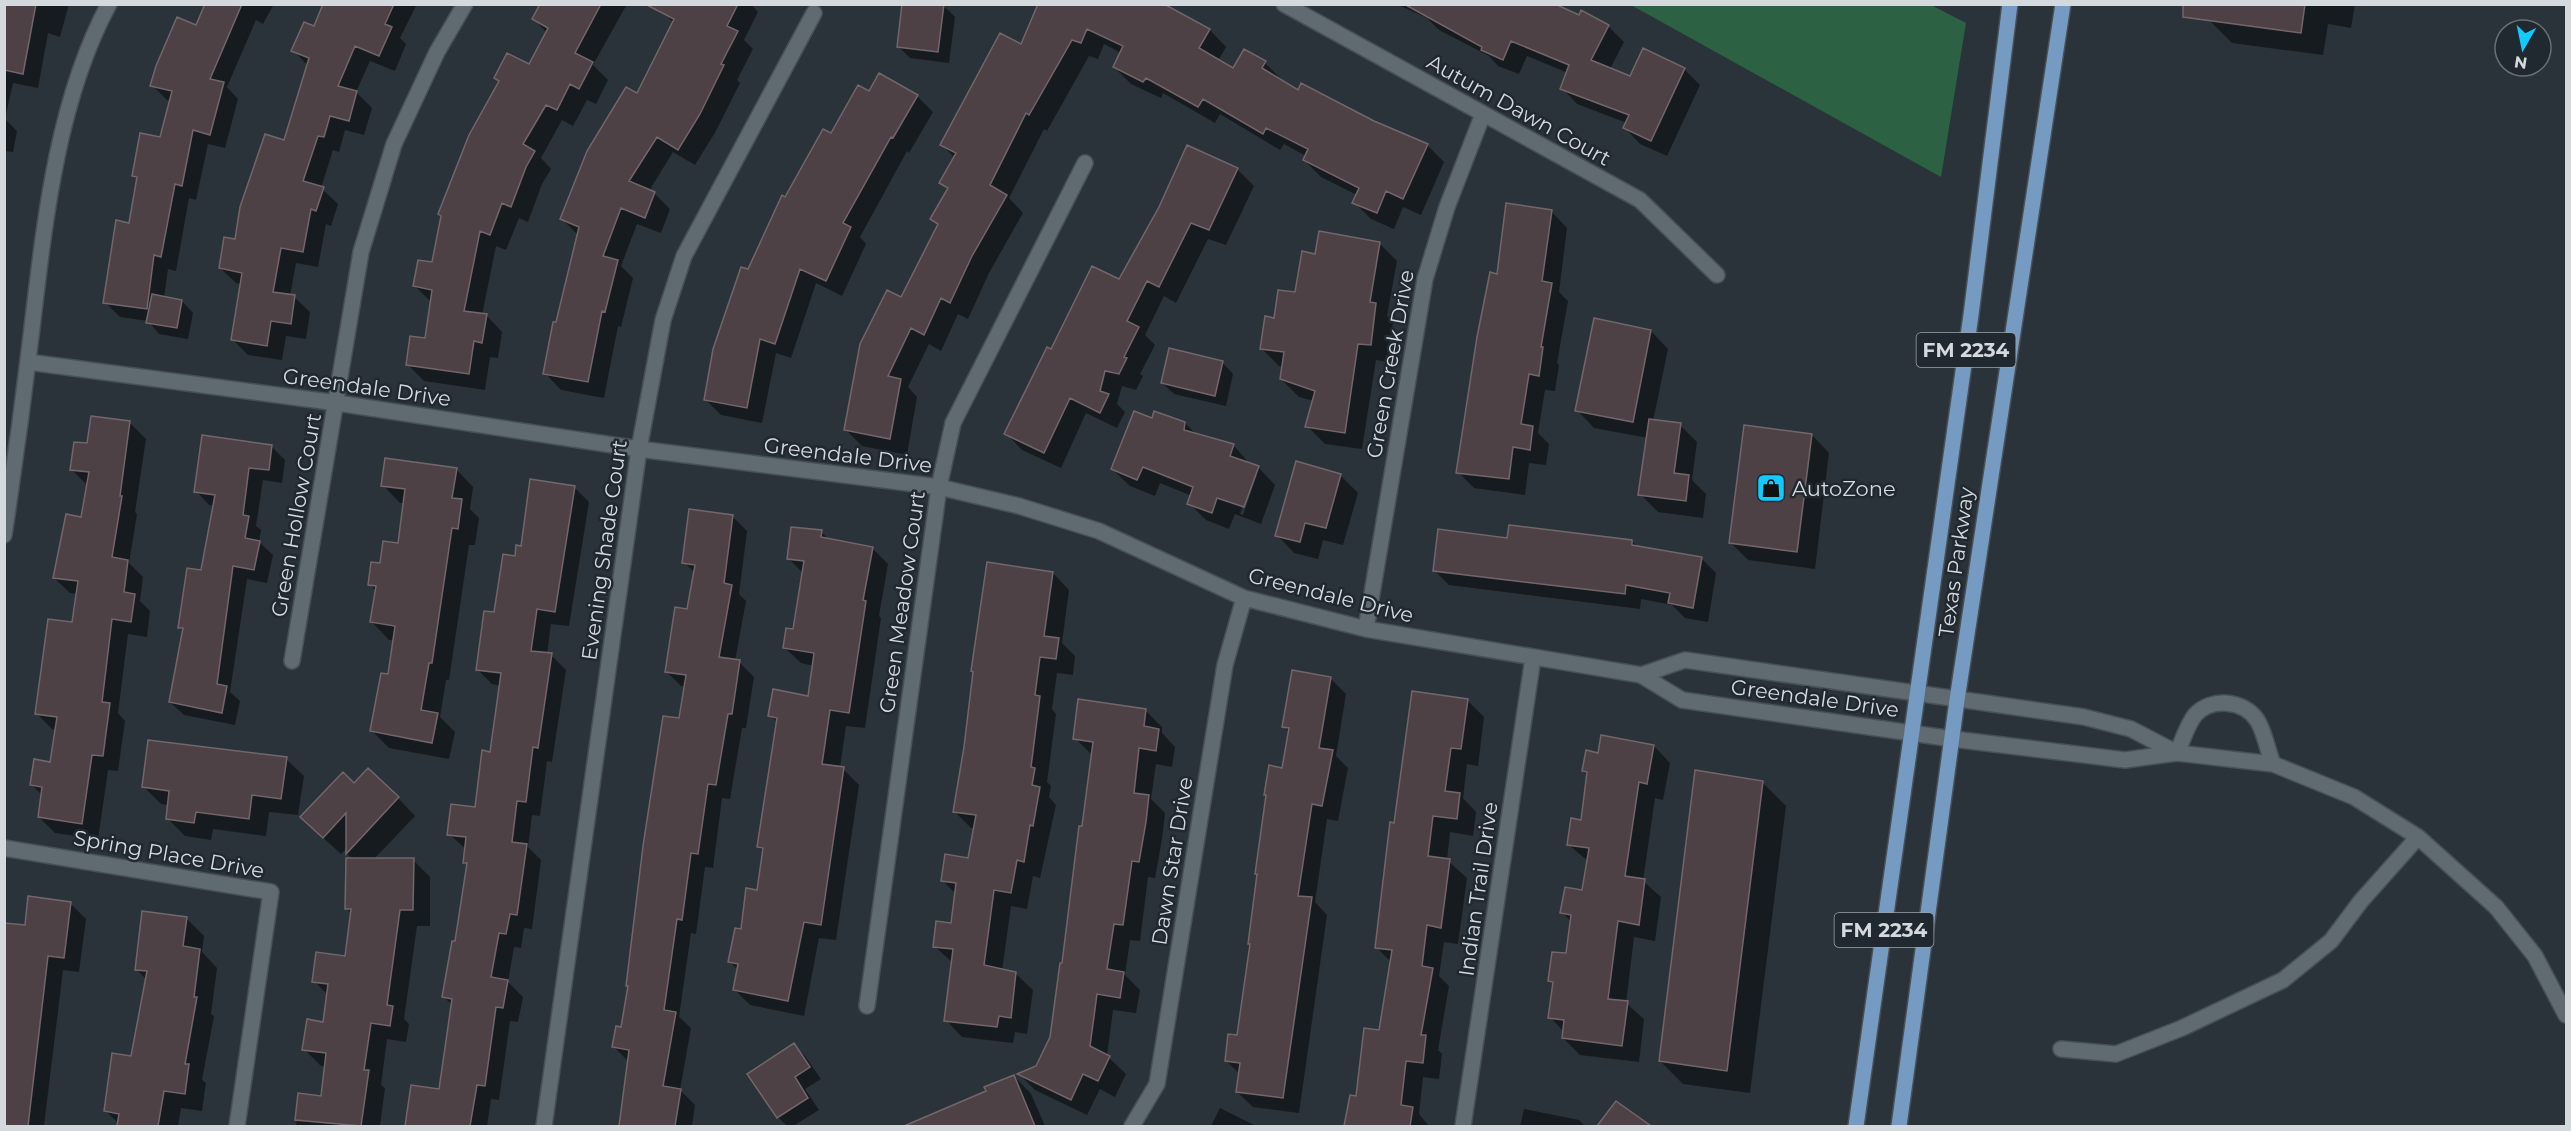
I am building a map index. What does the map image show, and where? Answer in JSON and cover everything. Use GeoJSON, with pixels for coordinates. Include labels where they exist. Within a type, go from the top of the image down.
{"type":"FeatureCollection","features":[{"type":"Feature","properties":{"kind":"main road","name":"Texas Parkway"},"geometry":{"type":"LineString","coordinates":[[1856,1126],[1971,315],[2010,4]]}},
{"type":"Feature","properties":{"kind":"main road","name":"Texas Parkway"},"geometry":{"type":"LineString","coordinates":[[1899,1126],[1957,700],[2063,4]]}},
{"type":"Feature","properties":{"kind":"street"},"geometry":{"type":"LineString","coordinates":[[4,535],[46,213],[68,110],[97,26],[109,4]]}},
{"type":"Feature","properties":{"kind":"street","name":"Green Hollow Court"},"geometry":{"type":"LineString","coordinates":[[292,661],[361,252],[394,144],[437,52],[465,4]]}},
{"type":"Feature","properties":{"kind":"street","name":"Autum Dawn Court"},"geometry":{"type":"LineString","coordinates":[[1284,4],[1640,200],[1717,276]]}},
{"type":"Feature","properties":{"kind":"street","name":"Evening Shade Court"},"geometry":{"type":"LineString","coordinates":[[544,1126],[639,449],[663,320],[684,256],[814,13]]}},
{"type":"Feature","properties":{"kind":"street","name":"Green Creek Drive"},"geometry":{"type":"LineString","coordinates":[[1365,629],[1425,279],[1447,207],[1484,114]]}},
{"type":"Feature","properties":{"kind":"street","name":"Green Meadow Court"},"geometry":{"type":"LineString","coordinates":[[867,1005],[939,487],[953,423],[1085,163]]}},
{"type":"Feature","properties":{"kind":"street","name":"Greendale Drive"},"geometry":{"type":"LineString","coordinates":[[28,362],[337,403],[639,449],[939,487],[1019,506],[1099,531],[1244,598],[1365,629],[1641,675],[1682,700],[1953,739],[2126,760],[2177,753]]}},
{"type":"Feature","properties":{"kind":"street","name":"Dawn Star Drive"},"geometry":{"type":"LineString","coordinates":[[1131,1126],[1157,1084],[1226,665],[1244,598]]}},
{"type":"Feature","properties":{"kind":"street","name":"Indian Trail Drive"},"geometry":{"type":"LineString","coordinates":[[1463,1126],[1533,658]]}},
{"type":"Feature","properties":{"kind":"street","name":"Greendale Drive"},"geometry":{"type":"LineString","coordinates":[[1641,675],[1685,660],[2084,717],[2131,729],[2177,753]]}},
{"type":"Feature","properties":{"kind":"street"},"geometry":{"type":"LineString","coordinates":[[2273,764],[2257,720],[2244,708],[2229,704],[2210,704],[2195,715],[2177,753],[2273,764],[2354,797],[2418,837],[2496,906],[2535,956],[2566,1015]]}},
{"type":"Feature","properties":{"kind":"street"},"geometry":{"type":"LineString","coordinates":[[2061,1049],[2116,1054],[2182,1028],[2283,980],[2331,941],[2361,901],[2418,837]]}},
{"type":"Feature","properties":{"kind":"street","name":"Spring Place Drive"},"geometry":{"type":"LineString","coordinates":[[4,848],[271,892],[237,1126]]}},
{"type":"Feature","properties":{"kind":"green space"},"geometry":{"type":"Polygon","coordinates":[[[1631,5],[1931,5],[1966,23],[1941,177],[1631,5]]]}},
{"type":"Feature","properties":{"kind":"building"},"geometry":{"type":"Polygon","coordinates":[[[4,4],[36,4],[23,74],[4,70],[4,4]]]}},
{"type":"Feature","properties":{"kind":"building"},"geometry":{"type":"Polygon","coordinates":[[[205,4],[242,4],[210,79],[224,82],[210,135],[193,130],[182,186],[175,184],[161,257],[154,255],[147,309],[103,303],[116,220],[129,223],[137,177],[132,176],[140,133],[160,137],[172,91],[150,86],[156,66],[177,17],[196,25],[205,4]]]}},
{"type":"Feature","properties":{"kind":"building"},"geometry":{"type":"Polygon","coordinates":[[[323,4],[394,4],[385,24],[392,27],[379,56],[355,46],[338,86],[357,91],[349,121],[330,116],[324,137],[318,136],[303,181],[324,187],[316,211],[311,209],[303,252],[281,248],[273,292],[295,295],[291,324],[271,321],[267,346],[231,340],[242,273],[219,268],[224,237],[235,239],[240,207],[265,134],[284,140],[309,58],[291,51],[304,22],[314,26],[323,4]]]}},
{"type":"Feature","properties":{"kind":"building"},"geometry":{"type":"Polygon","coordinates":[[[540,4],[601,4],[575,53],[593,62],[579,89],[570,84],[557,110],[546,105],[523,144],[535,151],[526,167],[511,207],[502,203],[490,235],[480,231],[464,311],[487,314],[482,343],[474,341],[469,374],[406,365],[410,336],[425,338],[432,290],[413,286],[418,260],[432,262],[441,216],[438,214],[469,135],[499,81],[494,78],[507,53],[529,64],[548,28],[532,19],[540,4]]]}},
{"type":"Feature","properties":{"kind":"building"},"geometry":{"type":"Polygon","coordinates":[[[645,4],[738,4],[727,26],[738,31],[700,114],[678,150],[657,137],[629,181],[655,192],[645,218],[621,208],[603,256],[618,260],[605,312],[602,311],[588,382],[543,374],[553,322],[556,322],[579,227],[560,219],[587,151],[626,87],[637,93],[674,19],[645,4]]]}},
{"type":"Feature","properties":{"kind":"building"},"geometry":{"type":"Polygon","coordinates":[[[902,4],[944,4],[938,52],[897,47],[902,4]]]}},
{"type":"Feature","properties":{"kind":"building"},"geometry":{"type":"Polygon","coordinates":[[[1038,4],[1164,4],[1210,29],[1199,48],[1233,68],[1244,49],[1266,61],[1262,68],[1298,90],[1301,83],[1374,121],[1428,144],[1403,199],[1386,191],[1377,213],[1352,203],[1359,188],[1303,160],[1308,149],[1266,128],[1263,134],[1203,99],[1198,107],[1146,78],[1143,82],[1113,67],[1123,46],[1087,29],[1081,43],[1072,40],[1029,115],[1026,113],[990,185],[1007,195],[972,256],[950,303],[941,298],[924,335],[911,328],[888,376],[901,379],[890,439],[844,430],[860,344],[887,290],[901,297],[938,224],[930,219],[948,188],[939,183],[956,153],[940,145],[1000,33],[1021,44],[1038,4]]]}},
{"type":"Feature","properties":{"kind":"building"},"geometry":{"type":"Polygon","coordinates":[[[1404,4],[1555,4],[1579,15],[1581,10],[1609,25],[1591,60],[1630,76],[1643,48],[1685,68],[1651,141],[1623,128],[1629,115],[1560,89],[1569,65],[1511,41],[1503,60],[1481,50],[1482,47],[1404,4]]]}},
{"type":"Feature","properties":{"kind":"building"},"geometry":{"type":"Polygon","coordinates":[[[2183,4],[2305,4],[2301,33],[2183,17],[2183,4]]]}},
{"type":"Feature","properties":{"kind":"building"},"geometry":{"type":"Polygon","coordinates":[[[879,73],[918,95],[893,138],[891,137],[843,223],[851,227],[826,281],[800,269],[775,344],[760,339],[747,408],[704,400],[713,349],[741,267],[748,269],[782,195],[785,197],[823,129],[831,133],[858,85],[869,91],[879,73]]]}},
{"type":"Feature","properties":{"kind":"building"},"geometry":{"type":"Polygon","coordinates":[[[1187,145],[1238,168],[1209,230],[1191,223],[1159,287],[1147,281],[1127,321],[1139,327],[1124,357],[1127,358],[1119,374],[1105,371],[1100,391],[1109,394],[1100,413],[1070,398],[1044,453],[1004,434],[1047,347],[1051,349],[1092,266],[1119,279],[1159,207],[1187,145]]]}},
{"type":"Feature","properties":{"kind":"building"},"geometry":{"type":"Polygon","coordinates":[[[1506,203],[1552,210],[1542,281],[1552,283],[1541,347],[1543,347],[1539,376],[1529,374],[1521,424],[1533,426],[1530,450],[1513,447],[1509,479],[1456,473],[1477,337],[1490,272],[1497,274],[1506,203]]]}},
{"type":"Feature","properties":{"kind":"building"},"geometry":{"type":"Polygon","coordinates":[[[1319,231],[1380,242],[1370,302],[1376,303],[1371,345],[1358,344],[1345,433],[1305,427],[1315,391],[1280,379],[1284,352],[1260,349],[1265,316],[1274,318],[1278,290],[1295,292],[1302,251],[1315,254],[1319,231]]]}},
{"type":"Feature","properties":{"kind":"building"},"geometry":{"type":"Polygon","coordinates":[[[152,294],[182,300],[177,328],[146,323],[152,294]]]}},
{"type":"Feature","properties":{"kind":"building"},"geometry":{"type":"Polygon","coordinates":[[[1594,318],[1651,330],[1633,422],[1575,411],[1594,318]]]}},
{"type":"Feature","properties":{"kind":"building"},"geometry":{"type":"Polygon","coordinates":[[[1169,348],[1223,361],[1215,396],[1161,383],[1169,348]]]}},
{"type":"Feature","properties":{"kind":"building"},"geometry":{"type":"Polygon","coordinates":[[[1134,411],[1152,418],[1154,411],[1185,422],[1184,430],[1234,444],[1230,456],[1259,466],[1244,507],[1217,498],[1212,513],[1187,504],[1193,487],[1143,467],[1137,480],[1111,469],[1134,411]]]}},
{"type":"Feature","properties":{"kind":"building"},"geometry":{"type":"Polygon","coordinates":[[[91,416],[130,421],[120,496],[122,496],[112,557],[128,560],[124,592],[135,594],[131,622],[112,619],[102,702],[110,703],[103,756],[92,755],[82,824],[38,817],[42,787],[30,785],[34,759],[50,762],[57,717],[35,714],[48,619],[72,622],[78,581],[53,578],[66,514],[81,517],[89,472],[70,470],[74,442],[87,443],[91,416]]]}},
{"type":"Feature","properties":{"kind":"building"},"geometry":{"type":"Polygon","coordinates":[[[1649,419],[1681,423],[1674,473],[1689,475],[1686,501],[1638,495],[1649,419]]]}},
{"type":"Feature","properties":{"kind":"building","name":"AutoZone"},"geometry":{"type":"Polygon","coordinates":[[[1744,425],[1812,434],[1797,552],[1729,543],[1744,425]]]}},
{"type":"Feature","properties":{"kind":"building"},"geometry":{"type":"Polygon","coordinates":[[[202,435],[272,445],[269,470],[249,468],[243,515],[249,516],[245,538],[260,541],[254,570],[233,566],[217,684],[227,686],[222,713],[169,702],[183,628],[178,628],[187,568],[201,570],[215,495],[194,492],[202,435]]]}},
{"type":"Feature","properties":{"kind":"building"},"geometry":{"type":"Polygon","coordinates":[[[385,458],[457,468],[452,498],[462,499],[458,529],[452,528],[432,663],[429,663],[421,710],[438,713],[432,743],[370,731],[381,673],[388,674],[395,626],[370,622],[376,586],[368,585],[371,562],[380,563],[383,541],[398,543],[405,489],[381,486],[385,458]]]}},
{"type":"Feature","properties":{"kind":"building"},"geometry":{"type":"Polygon","coordinates":[[[1296,461],[1341,474],[1326,528],[1305,523],[1300,542],[1275,536],[1296,461]]]}},
{"type":"Feature","properties":{"kind":"building"},"geometry":{"type":"Polygon","coordinates":[[[530,479],[575,486],[555,612],[537,609],[531,651],[552,653],[538,748],[533,747],[526,802],[517,801],[512,842],[527,844],[517,915],[510,914],[506,934],[499,933],[491,977],[508,980],[503,1008],[496,1007],[485,1086],[477,1085],[470,1126],[405,1126],[411,1085],[439,1089],[452,999],[442,997],[452,941],[455,941],[467,863],[463,863],[466,837],[447,835],[451,804],[475,807],[482,750],[490,752],[501,673],[476,670],[484,611],[494,612],[503,554],[515,556],[516,545],[521,546],[530,479]]]}},
{"type":"Feature","properties":{"kind":"building"},"geometry":{"type":"Polygon","coordinates":[[[689,509],[733,515],[724,583],[732,585],[719,657],[740,660],[732,714],[728,714],[716,785],[708,784],[698,854],[691,853],[682,920],[677,919],[664,1010],[676,1012],[663,1086],[681,1089],[675,1126],[619,1126],[629,1050],[612,1047],[616,1026],[621,1027],[628,986],[626,986],[643,846],[663,716],[679,718],[686,675],[665,672],[675,607],[687,609],[695,565],[682,563],[689,509]]]}},
{"type":"Feature","properties":{"kind":"building"},"geometry":{"type":"Polygon","coordinates":[[[1509,525],[1632,540],[1632,545],[1702,557],[1693,608],[1668,603],[1670,593],[1626,585],[1625,594],[1433,571],[1438,529],[1507,538],[1509,525]]]}},
{"type":"Feature","properties":{"kind":"building"},"geometry":{"type":"Polygon","coordinates":[[[791,527],[822,530],[821,537],[873,547],[863,600],[866,601],[849,713],[830,710],[822,764],[844,767],[821,925],[804,922],[788,1001],[733,990],[738,964],[728,962],[735,928],[741,929],[746,888],[757,890],[763,848],[757,847],[777,718],[768,716],[773,689],[808,696],[814,653],[783,648],[786,628],[793,629],[804,561],[787,559],[791,527]]]}},
{"type":"Feature","properties":{"kind":"building"},"geometry":{"type":"Polygon","coordinates":[[[987,562],[1053,572],[1044,636],[1059,638],[1056,659],[1040,657],[1035,695],[1040,696],[1031,767],[1035,768],[1032,785],[1040,787],[1033,826],[1030,825],[1024,862],[1017,860],[1011,893],[994,890],[984,965],[1016,972],[1011,1018],[999,1016],[997,1027],[944,1021],[953,949],[933,947],[936,921],[951,923],[956,883],[941,881],[945,854],[968,858],[976,815],[953,812],[964,747],[973,672],[971,671],[987,562]]]}},
{"type":"Feature","properties":{"kind":"building"},"geometry":{"type":"Polygon","coordinates":[[[1292,670],[1331,677],[1319,748],[1333,750],[1322,806],[1312,804],[1298,896],[1312,897],[1283,1098],[1236,1092],[1240,1063],[1225,1061],[1228,1034],[1237,1035],[1250,944],[1248,944],[1257,874],[1255,874],[1266,795],[1264,795],[1269,765],[1282,768],[1289,728],[1282,727],[1292,670]]]}},
{"type":"Feature","properties":{"kind":"building"},"geometry":{"type":"Polygon","coordinates":[[[1412,691],[1468,699],[1461,749],[1451,748],[1445,791],[1460,793],[1457,819],[1433,816],[1428,856],[1450,859],[1441,928],[1427,925],[1422,966],[1433,968],[1421,1035],[1426,1035],[1423,1063],[1406,1061],[1401,1105],[1413,1107],[1410,1126],[1344,1126],[1350,1095],[1356,1096],[1364,1028],[1379,1030],[1392,950],[1375,948],[1390,822],[1394,823],[1412,691]]]}},
{"type":"Feature","properties":{"kind":"building"},"geometry":{"type":"Polygon","coordinates":[[[1078,699],[1146,709],[1144,726],[1159,729],[1156,751],[1139,748],[1134,793],[1149,795],[1146,822],[1139,862],[1132,861],[1123,925],[1114,924],[1107,969],[1124,972],[1120,998],[1097,994],[1090,1046],[1110,1056],[1098,1081],[1083,1074],[1071,1100],[1017,1074],[1036,1066],[1050,1037],[1093,742],[1073,739],[1078,699]]]}},
{"type":"Feature","properties":{"kind":"building"},"geometry":{"type":"Polygon","coordinates":[[[1601,735],[1654,745],[1647,784],[1639,782],[1625,876],[1645,879],[1639,925],[1618,921],[1608,999],[1628,1001],[1622,1046],[1562,1038],[1564,1020],[1548,1018],[1553,982],[1548,981],[1552,952],[1566,953],[1571,915],[1560,913],[1565,887],[1582,890],[1589,848],[1567,845],[1571,818],[1581,820],[1587,772],[1582,771],[1586,750],[1598,753],[1601,735]]]}},
{"type":"Feature","properties":{"kind":"building"},"geometry":{"type":"Polygon","coordinates":[[[148,740],[287,757],[281,799],[252,795],[249,819],[196,812],[194,823],[166,819],[169,791],[142,787],[148,740]]]}},
{"type":"Feature","properties":{"kind":"building"},"geometry":{"type":"Polygon","coordinates":[[[368,768],[399,797],[346,854],[346,813],[323,838],[300,817],[343,772],[354,783],[368,768]]]}},
{"type":"Feature","properties":{"kind":"building"},"geometry":{"type":"Polygon","coordinates":[[[1695,770],[1763,781],[1727,1071],[1659,1061],[1695,770]]]}},
{"type":"Feature","properties":{"kind":"building"},"geometry":{"type":"Polygon","coordinates":[[[346,858],[414,858],[413,910],[400,910],[387,1005],[393,1006],[390,1026],[371,1023],[364,1070],[369,1070],[361,1126],[295,1120],[298,1093],[321,1096],[326,1053],[302,1050],[307,1019],[323,1022],[328,984],[312,982],[316,952],[345,956],[351,909],[345,909],[346,858]]]}},
{"type":"Feature","properties":{"kind":"building"},"geometry":{"type":"Polygon","coordinates":[[[28,896],[71,902],[64,958],[48,956],[28,1126],[4,1126],[4,923],[25,925],[28,896]]]}},
{"type":"Feature","properties":{"kind":"building"},"geometry":{"type":"Polygon","coordinates":[[[142,911],[187,917],[183,946],[200,949],[194,997],[197,997],[185,1064],[189,1064],[185,1094],[164,1091],[158,1126],[117,1126],[119,1114],[104,1111],[112,1053],[131,1056],[147,971],[135,970],[142,911]]]}},
{"type":"Feature","properties":{"kind":"building"},"geometry":{"type":"Polygon","coordinates":[[[794,1043],[810,1067],[795,1077],[808,1098],[777,1118],[747,1074],[794,1043]]]}},
{"type":"Feature","properties":{"kind":"building"},"geometry":{"type":"Polygon","coordinates":[[[1014,1075],[1035,1126],[904,1126],[986,1091],[984,1087],[1014,1075]]]}},
{"type":"Feature","properties":{"kind":"building"},"geometry":{"type":"Polygon","coordinates":[[[1616,1101],[1651,1126],[1597,1126],[1616,1101]]]}},
{"type":"Feature","properties":{"kind":"place","name":"AutoZone"},"geometry":{"type":"Point","coordinates":[1771,488]}}]}
